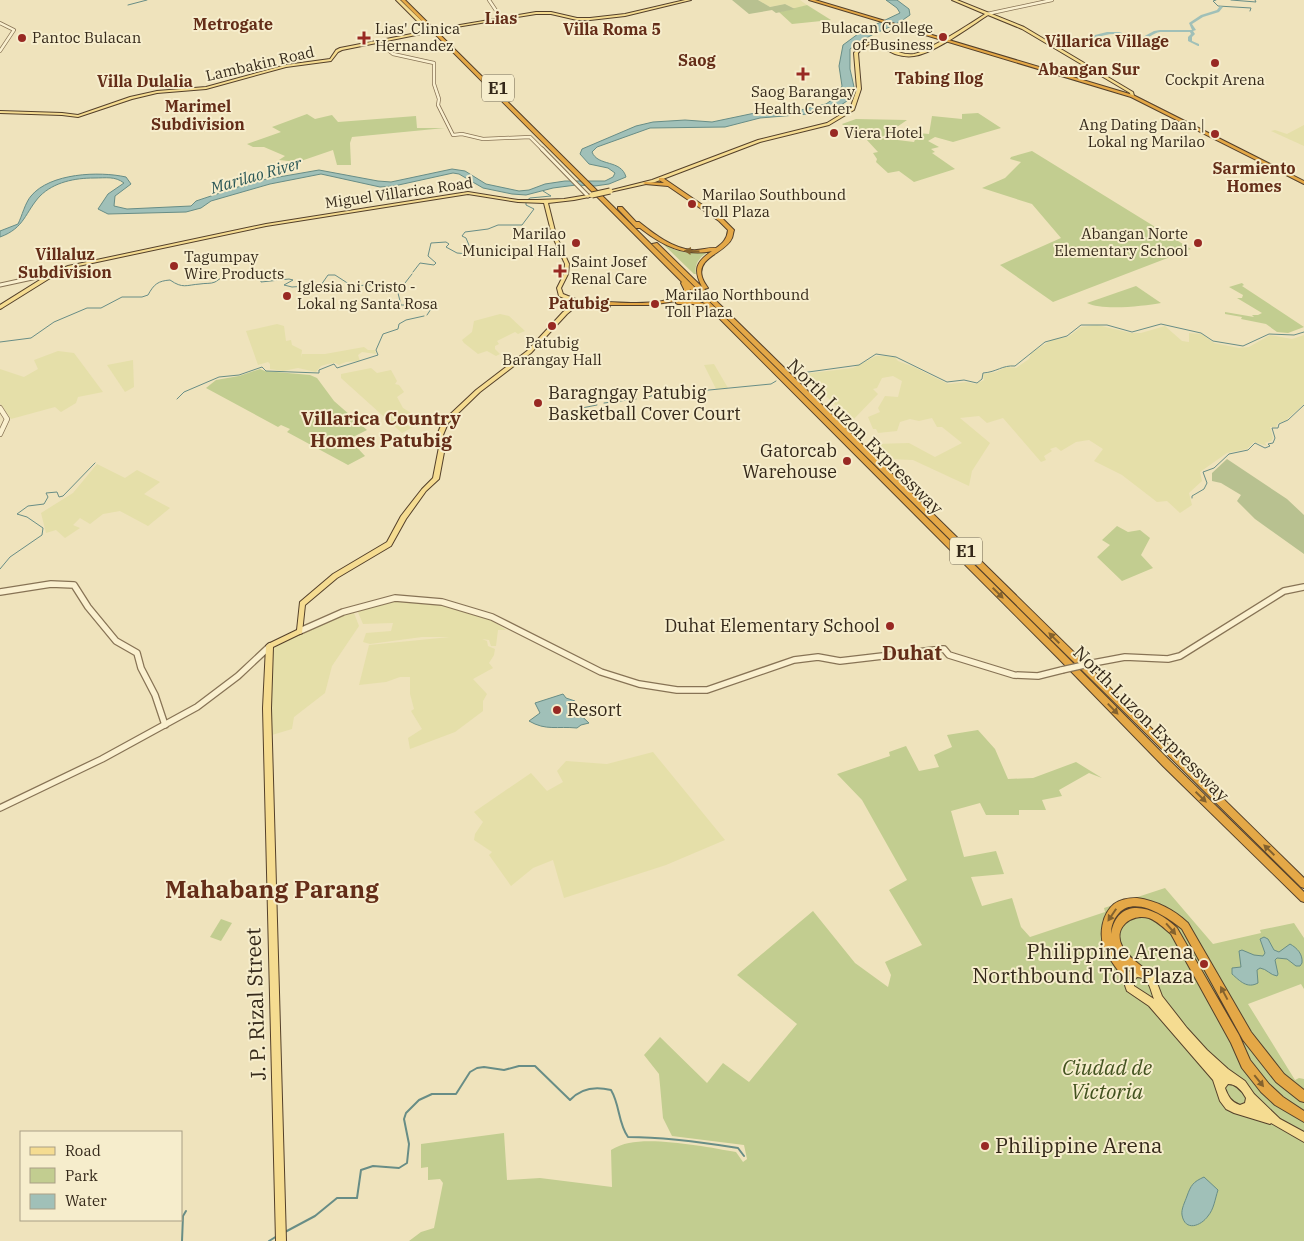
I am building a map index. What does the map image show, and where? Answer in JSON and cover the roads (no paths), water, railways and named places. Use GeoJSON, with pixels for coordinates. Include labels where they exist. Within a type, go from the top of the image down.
{"type":"FeatureCollection","features":[{"type":"Feature","properties":{"kind":"highway","name":"North Luzon Expressway"},"geometry":{"type":"LineString","coordinates":[[403,0],[506,102],[586,177]]}},
{"type":"Feature","properties":{"kind":"highway","name":"North Luzon Expressway"},"geometry":{"type":"LineString","coordinates":[[408,0],[586,177],[594,193],[679,275],[1166,763],[1304,898]]}},
{"type":"Feature","properties":{"kind":"highway"},"geometry":{"type":"LineString","coordinates":[[811,0],[1132,95],[1304,182]]}},
{"type":"Feature","properties":{"kind":"highway"},"geometry":{"type":"LineString","coordinates":[[445,42],[444,44],[449,53]]}},
{"type":"Feature","properties":{"kind":"highway"},"geometry":{"type":"LineString","coordinates":[[490,95],[506,102]]}},
{"type":"Feature","properties":{"kind":"highway"},"geometry":{"type":"LineString","coordinates":[[629,217],[659,240],[681,250],[703,251],[722,244],[728,235],[726,227],[691,204],[659,179]]}},
{"type":"Feature","properties":{"kind":"highway"},"geometry":{"type":"LineString","coordinates":[[659,179],[730,228],[731,236],[728,242],[706,256],[699,270],[700,280],[715,302]]}},
{"type":"Feature","properties":{"kind":"highway"},"geometry":{"type":"LineString","coordinates":[[645,183],[666,185]]}},
{"type":"Feature","properties":{"kind":"highway","name":"North Luzon Expressway"},"geometry":{"type":"LineString","coordinates":[[594,193],[629,217],[1304,884]]}},
{"type":"Feature","properties":{"kind":"highway"},"geometry":{"type":"LineString","coordinates":[[607,305],[681,298],[688,291],[679,275]]}},
{"type":"Feature","properties":{"kind":"highway"},"geometry":{"type":"LineString","coordinates":[[607,305],[694,302],[704,305],[721,317]]}},
{"type":"Feature","properties":{"kind":"highway"},"geometry":{"type":"LineString","coordinates":[[1129,979],[1107,944],[1105,930],[1111,914],[1124,905],[1142,902],[1175,915],[1186,926],[1247,1036],[1280,1078],[1304,1097]]}},
{"type":"Feature","properties":{"kind":"highway"},"geometry":{"type":"LineString","coordinates":[[1144,974],[1119,951],[1115,935],[1122,918],[1137,912],[1144,912],[1160,919],[1174,931],[1235,1039],[1246,1064],[1265,1088],[1279,1101],[1304,1117]]}},
{"type":"Feature","properties":{"kind":"main road"},"geometry":{"type":"LineString","coordinates":[[398,0],[430,31]]}},
{"type":"Feature","properties":{"kind":"main road","name":"Lambakin Road"},"geometry":{"type":"LineString","coordinates":[[0,112],[79,116],[131,98],[164,92],[207,88],[286,66],[330,60],[334,58],[338,50],[444,28],[548,12],[577,19],[625,15],[689,0]]}},
{"type":"Feature","properties":{"kind":"main road"},"geometry":{"type":"LineString","coordinates":[[954,0],[1023,28],[1132,95]]}},
{"type":"Feature","properties":{"kind":"main road"},"geometry":{"type":"LineString","coordinates":[[944,40],[987,14]]}},
{"type":"Feature","properties":{"kind":"main road","name":"Miguel Villarica Road"},"geometry":{"type":"LineString","coordinates":[[0,307],[68,267],[270,224],[468,193],[529,202],[559,202],[645,183],[752,143],[821,126],[848,113],[856,103],[859,89],[856,53],[866,43],[873,42],[898,54],[911,56],[921,53],[944,40]]}},
{"type":"Feature","properties":{"kind":"main road"},"geometry":{"type":"LineString","coordinates":[[536,202],[547,209]]}},
{"type":"Feature","properties":{"kind":"main road"},"geometry":{"type":"LineString","coordinates":[[546,202],[554,235],[567,264],[566,274],[559,291],[566,298],[577,302],[607,305]]}},
{"type":"Feature","properties":{"kind":"main road"},"geometry":{"type":"LineString","coordinates":[[547,209],[549,204],[559,202]]}},
{"type":"Feature","properties":{"kind":"main road"},"geometry":{"type":"LineString","coordinates":[[270,646],[300,631],[301,606],[305,600],[335,576],[388,546],[403,518],[424,490],[434,482],[442,447],[440,435],[445,422],[478,391],[529,352],[577,302]]}},
{"type":"Feature","properties":{"kind":"main road","name":"J. P. Rizal Street"},"geometry":{"type":"LineString","coordinates":[[270,646],[267,708],[281,1241]]}},
{"type":"Feature","properties":{"kind":"main road"},"geometry":{"type":"LineString","coordinates":[[1277,1122],[1251,1097],[1244,1086],[1221,1071],[1155,1001],[1130,988],[1129,979],[1135,973],[1144,974],[1152,981],[1155,1001],[1216,1077],[1220,1086],[1221,1096],[1227,1104],[1277,1122],[1304,1137]]}},
{"type":"Feature","properties":{"kind":"main road"},"geometry":{"type":"LineString","coordinates":[[1220,1086],[1224,1081],[1234,1080]]}},
{"type":"Feature","properties":{"kind":"main road"},"geometry":{"type":"LineString","coordinates":[[1240,1110],[1249,1106],[1251,1097]]}},
{"type":"Feature","properties":{"kind":"street"},"geometry":{"type":"LineString","coordinates":[[488,0],[501,18]]}},
{"type":"Feature","properties":{"kind":"street"},"geometry":{"type":"LineString","coordinates":[[987,14],[1052,0]]}},
{"type":"Feature","properties":{"kind":"street"},"geometry":{"type":"LineString","coordinates":[[0,23],[14,30],[0,51]]}},
{"type":"Feature","properties":{"kind":"street"},"geometry":{"type":"LineString","coordinates":[[377,41],[396,55],[434,62],[434,84],[439,99],[438,105],[453,135],[462,134],[483,138],[530,137],[580,188],[594,193]]}},
{"type":"Feature","properties":{"kind":"street"},"geometry":{"type":"LineString","coordinates":[[0,285],[29,278],[50,276]]}},
{"type":"Feature","properties":{"kind":"street"},"geometry":{"type":"LineString","coordinates":[[0,408],[7,419],[0,434]]}},
{"type":"Feature","properties":{"kind":"street"},"geometry":{"type":"LineString","coordinates":[[0,592],[19,591],[60,582],[74,585],[88,607],[116,641],[137,653],[141,668],[155,695],[165,725]]}},
{"type":"Feature","properties":{"kind":"street"},"geometry":{"type":"LineString","coordinates":[[942,649],[950,655],[1014,675],[1038,676],[1125,657],[1160,659],[1180,656],[1284,591],[1304,587]]}},
{"type":"Feature","properties":{"kind":"street"},"geometry":{"type":"LineString","coordinates":[[300,631],[343,612],[395,598],[442,602],[492,618],[602,672],[639,684],[677,690],[707,690],[794,660],[818,657],[840,661],[934,650]]}},
{"type":"Feature","properties":{"kind":"street"},"geometry":{"type":"LineString","coordinates":[[0,808],[102,759],[165,725],[211,697],[238,676],[263,650],[270,646]]}},
{"type":"Feature","properties":{"kind":"water"},"geometry":{"type":"Polygon","coordinates":[[[886,0],[897,0],[909,9],[910,15],[896,24],[864,39],[850,49],[850,69],[854,87],[850,99],[835,109],[820,113],[760,118],[725,127],[650,128],[597,147],[592,152],[599,160],[615,165],[623,171],[626,177],[609,184],[553,188],[526,195],[483,188],[459,174],[453,173],[394,186],[380,187],[321,174],[270,184],[211,201],[201,208],[186,212],[108,214],[98,209],[108,194],[124,183],[110,178],[87,178],[58,184],[46,191],[35,202],[15,229],[0,237],[0,231],[18,224],[29,199],[39,188],[62,178],[89,174],[126,177],[131,184],[115,196],[114,206],[127,209],[191,206],[196,201],[256,181],[319,170],[391,182],[452,169],[465,171],[486,184],[519,191],[565,181],[605,181],[613,177],[615,173],[608,168],[589,164],[580,154],[582,149],[636,126],[653,122],[685,120],[712,122],[755,113],[801,110],[826,104],[836,97],[842,86],[839,66],[843,45],[862,31],[900,13],[897,8],[886,0]]]}},
{"type":"Feature","properties":{"kind":"water","name":"Resort"},"geometry":{"type":"Polygon","coordinates":[[[563,694],[566,698],[575,701],[572,707],[589,723],[577,728],[552,728],[529,721],[540,713],[535,703],[563,694]]]}},
{"type":"Feature","properties":{"kind":"water"},"geometry":{"type":"Polygon","coordinates":[[[1264,937],[1268,939],[1274,950],[1279,952],[1290,944],[1293,946],[1300,954],[1302,963],[1300,966],[1296,966],[1287,959],[1277,958],[1275,960],[1277,976],[1260,968],[1257,970],[1258,983],[1247,985],[1232,974],[1232,968],[1241,967],[1239,951],[1242,950],[1254,955],[1263,956],[1265,953],[1260,939],[1264,937]]]}},
{"type":"Feature","properties":{"kind":"water"},"geometry":{"type":"Polygon","coordinates":[[[1204,1177],[1218,1190],[1214,1204],[1205,1220],[1194,1226],[1186,1224],[1182,1215],[1188,1192],[1195,1182],[1204,1177]]]}},
{"type":"Feature","properties":{"kind":"waterway"},"geometry":{"type":"LineString","coordinates":[[128,5],[147,0]]}},
{"type":"Feature","properties":{"kind":"waterway"},"geometry":{"type":"LineString","coordinates":[[1216,0],[1213,1],[1218,6],[1251,8],[1250,11]]}},
{"type":"Feature","properties":{"kind":"waterway"},"geometry":{"type":"LineString","coordinates":[[1231,0],[1256,2],[1255,0]]}},
{"type":"Feature","properties":{"kind":"waterway"},"geometry":{"type":"LineString","coordinates":[[1073,41],[1107,33],[1119,33],[1141,39],[1160,31],[1185,32],[1194,30],[1190,24],[1202,16],[1218,11],[1221,7]]}},
{"type":"Feature","properties":{"kind":"waterway"},"geometry":{"type":"LineString","coordinates":[[1191,31],[1193,34],[1190,37],[1190,41],[1198,45]]}},
{"type":"Feature","properties":{"kind":"waterway"},"geometry":{"type":"LineString","coordinates":[[413,272],[420,263],[434,265],[436,263],[428,256],[431,243],[446,242],[449,244],[446,247],[457,253],[469,254],[471,250],[466,238],[462,236],[465,232],[488,229],[498,225],[522,225],[534,209],[526,205],[526,201],[530,198],[551,196],[543,191]]}},
{"type":"Feature","properties":{"kind":"waterway"},"geometry":{"type":"LineString","coordinates":[[0,342],[31,338],[54,322],[87,308],[101,308],[122,297],[142,297],[148,295],[159,282],[170,280],[178,285],[188,286],[213,283],[234,272],[247,277],[253,273],[260,272],[261,282],[293,280],[284,285],[292,287],[321,285],[328,275],[335,275],[352,286],[385,284],[390,291],[398,293],[401,305],[427,305],[431,309],[427,315]]}},
{"type":"Feature","properties":{"kind":"waterway"},"geometry":{"type":"LineString","coordinates":[[398,292],[412,274]]}},
{"type":"Feature","properties":{"kind":"waterway"},"geometry":{"type":"LineString","coordinates":[[177,399],[184,392],[219,377],[239,375],[262,367],[266,371],[319,373],[319,370],[334,364],[337,368],[378,355],[376,350],[383,334],[398,329],[399,324],[406,320],[424,316]]}},
{"type":"Feature","properties":{"kind":"waterway"},"geometry":{"type":"LineString","coordinates":[[801,373],[859,365],[876,354],[896,357],[947,382],[964,380],[977,383],[982,379],[983,373],[1015,366],[1045,342],[1067,336],[1081,325],[1107,325],[1132,332],[1161,324],[1201,333],[1213,341],[1243,346],[1269,334],[1294,335],[1304,332]]}},
{"type":"Feature","properties":{"kind":"waterway"},"geometry":{"type":"LineString","coordinates":[[645,398],[663,392],[668,394],[771,384],[776,381]]}},
{"type":"Feature","properties":{"kind":"waterway"},"geometry":{"type":"LineString","coordinates":[[604,403],[636,399]]}},
{"type":"Feature","properties":{"kind":"waterway"},"geometry":{"type":"LineString","coordinates":[[582,408],[597,405]]}},
{"type":"Feature","properties":{"kind":"waterway"},"geometry":{"type":"LineString","coordinates":[[1192,498],[1192,496],[1204,489],[1207,483],[1203,472],[1214,468],[1229,454],[1248,450],[1255,443],[1265,448],[1270,446],[1268,444],[1273,443],[1275,438],[1272,428],[1278,428],[1279,424],[1288,420],[1304,405]]}},
{"type":"Feature","properties":{"kind":"waterway"},"geometry":{"type":"LineString","coordinates":[[569,411],[575,410]]}},
{"type":"Feature","properties":{"kind":"waterway"},"geometry":{"type":"LineString","coordinates":[[0,569],[10,557],[42,535],[43,528],[27,517],[17,514],[28,506],[44,504],[48,497],[46,493],[57,492],[59,497],[63,496],[95,463]]}},
{"type":"Feature","properties":{"kind":"waterway"},"geometry":{"type":"LineString","coordinates":[[285,1232],[315,1216],[337,1198],[357,1198],[361,1170],[373,1166],[399,1168],[407,1163],[409,1144],[404,1119],[406,1113],[419,1100],[432,1094],[456,1094],[470,1072],[477,1068],[484,1067],[504,1070],[519,1066],[535,1066],[570,1100],[579,1093],[589,1089],[611,1090],[622,1126],[628,1137],[683,1140],[738,1148],[744,1156]]}},
{"type":"Feature","properties":{"kind":"waterway"},"geometry":{"type":"LineString","coordinates":[[182,1241],[183,1216],[186,1211]]}},
{"type":"Feature","properties":{"kind":"waterway"},"geometry":{"type":"LineString","coordinates":[[269,1241],[277,1236]]}},
{"type":"Feature","properties":{"kind":"place","name":"Bulacan College of Business"},"geometry":{"type":"Point","coordinates":[943,37]}},
{"type":"Feature","properties":{"kind":"place","name":"Pantoc Bulacan"},"geometry":{"type":"Point","coordinates":[22,38]}},
{"type":"Feature","properties":{"kind":"place","name":"Lias' Clinica Hernandez"},"geometry":{"type":"Point","coordinates":[364,38]}},
{"type":"Feature","properties":{"kind":"place","name":"Cockpit Arena"},"geometry":{"type":"Point","coordinates":[1215,63]}},
{"type":"Feature","properties":{"kind":"place","name":"Saog Barangay Health Center"},"geometry":{"type":"Point","coordinates":[803,74]}},
{"type":"Feature","properties":{"kind":"place","name":"Viera Hotel"},"geometry":{"type":"Point","coordinates":[834,133]}},
{"type":"Feature","properties":{"kind":"place","name":"Ang Dating Daan | Lokal ng Marilao"},"geometry":{"type":"Point","coordinates":[1215,134]}},
{"type":"Feature","properties":{"kind":"place","name":"Marilao Southbound Toll Plaza"},"geometry":{"type":"Point","coordinates":[692,204]}},
{"type":"Feature","properties":{"kind":"place","name":"Marilao Municipal Hall"},"geometry":{"type":"Point","coordinates":[576,243]}},
{"type":"Feature","properties":{"kind":"place","name":"Abangan Norte Elementary School"},"geometry":{"type":"Point","coordinates":[1198,243]}},
{"type":"Feature","properties":{"kind":"place","name":"Tagumpay Wire Products"},"geometry":{"type":"Point","coordinates":[174,266]}},
{"type":"Feature","properties":{"kind":"place","name":"Saint Josef Renal Care"},"geometry":{"type":"Point","coordinates":[560,271]}},
{"type":"Feature","properties":{"kind":"place","name":"Iglesia ni Cristo - Lokal ng Santa Rosa"},"geometry":{"type":"Point","coordinates":[287,296]}},
{"type":"Feature","properties":{"kind":"place","name":"Marilao Northbound Toll Plaza"},"geometry":{"type":"Point","coordinates":[655,304]}},
{"type":"Feature","properties":{"kind":"place","name":"Patubig Barangay Hall"},"geometry":{"type":"Point","coordinates":[552,326]}},
{"type":"Feature","properties":{"kind":"place","name":"Baragngay Patubig Basketball Cover Court"},"geometry":{"type":"Point","coordinates":[538,403]}},
{"type":"Feature","properties":{"kind":"place","name":"Gatorcab Warehouse"},"geometry":{"type":"Point","coordinates":[847,461]}},
{"type":"Feature","properties":{"kind":"place","name":"Duhat Elementary School"},"geometry":{"type":"Point","coordinates":[890,626]}},
{"type":"Feature","properties":{"kind":"place","name":"Resort"},"geometry":{"type":"Point","coordinates":[557,710]}},
{"type":"Feature","properties":{"kind":"place","name":"Philippine Arena Northbound Toll Plaza"},"geometry":{"type":"Point","coordinates":[1204,964]}},
{"type":"Feature","properties":{"kind":"place","name":"Philippine Arena"},"geometry":{"type":"Point","coordinates":[985,1146]}},
{"type":"Feature","properties":{"kind":"district","name":"Lias"},"geometry":{"type":"Point","coordinates":[501,18]}},
{"type":"Feature","properties":{"kind":"district","name":"Metrogate"},"geometry":{"type":"Point","coordinates":[233,24]}},
{"type":"Feature","properties":{"kind":"district","name":"Villa Roma 5"},"geometry":{"type":"Point","coordinates":[612,29]}},
{"type":"Feature","properties":{"kind":"district","name":"Villarica Village"},"geometry":{"type":"Point","coordinates":[1107,41]}},
{"type":"Feature","properties":{"kind":"district","name":"Saog"},"geometry":{"type":"Point","coordinates":[697,60]}},
{"type":"Feature","properties":{"kind":"district","name":"Abangan Sur"},"geometry":{"type":"Point","coordinates":[1089,69]}},
{"type":"Feature","properties":{"kind":"district","name":"Tabing Ilog"},"geometry":{"type":"Point","coordinates":[939,78]}},
{"type":"Feature","properties":{"kind":"district","name":"Villa Dulalia"},"geometry":{"type":"Point","coordinates":[145,81]}},
{"type":"Feature","properties":{"kind":"district","name":"Marimel Subdivision"},"geometry":{"type":"Point","coordinates":[198,115]}},
{"type":"Feature","properties":{"kind":"district","name":"Sarmiento Homes"},"geometry":{"type":"Point","coordinates":[1254,177]}},
{"type":"Feature","properties":{"kind":"district","name":"Villaluz Subdivision"},"geometry":{"type":"Point","coordinates":[65,263]}},
{"type":"Feature","properties":{"kind":"district","name":"Patubig"},"geometry":{"type":"Point","coordinates":[579,303]}},
{"type":"Feature","properties":{"kind":"district","name":"Villarica Country Homes Patubig"},"geometry":{"type":"Point","coordinates":[381,429]}},
{"type":"Feature","properties":{"kind":"district","name":"Duhat"},"geometry":{"type":"Point","coordinates":[912,653]}},
{"type":"Feature","properties":{"kind":"district","name":"Mahabang Parang"},"geometry":{"type":"Point","coordinates":[272,890]}},
{"type":"Feature","properties":{"kind":"water label","name":"Marilao River"},"geometry":{"type":"Point","coordinates":[256,175]}},
{"type":"Feature","properties":{"kind":"park label","name":"Ciudad de Victoria"},"geometry":{"type":"Point","coordinates":[1107,1080]}}]}
